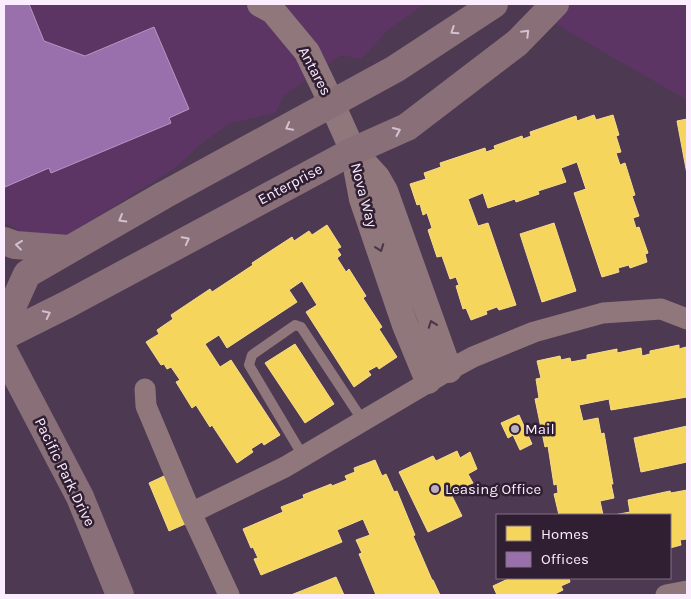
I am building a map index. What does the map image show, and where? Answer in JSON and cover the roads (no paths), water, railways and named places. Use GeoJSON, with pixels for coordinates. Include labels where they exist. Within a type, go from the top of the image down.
{"type":"FeatureCollection","features":[{"type":"Feature","properties":{"kind":"main road"},"geometry":{"type":"LineString","coordinates":[[4,325],[27,274],[164,195],[395,69],[494,4]]}},
{"type":"Feature","properties":{"kind":"main road","name":"Enterprise"},"geometry":{"type":"LineString","coordinates":[[4,336],[68,304],[352,151],[407,126],[517,43],[555,4]]}},
{"type":"Feature","properties":{"kind":"main road"},"geometry":{"type":"LineString","coordinates":[[4,241],[15,245],[69,249]]}},
{"type":"Feature","properties":{"kind":"main road","name":"Pacific Park Drive"},"geometry":{"type":"LineString","coordinates":[[4,352],[80,497],[120,595]]}},
{"type":"Feature","properties":{"kind":"street","name":"Antares"},"geometry":{"type":"LineString","coordinates":[[260,4],[273,11],[307,52],[352,151]]}},
{"type":"Feature","properties":{"kind":"street","name":"Nova Way"},"geometry":{"type":"LineString","coordinates":[[352,151],[377,177],[385,192],[438,376]]}},
{"type":"Feature","properties":{"kind":"street"},"geometry":{"type":"LineString","coordinates":[[192,513],[303,456],[473,357],[534,332],[603,313],[661,309],[687,319]]}},
{"type":"Feature","properties":{"kind":"street"},"geometry":{"type":"LineString","coordinates":[[145,388],[146,406],[229,595]]}},
{"type":"Feature","properties":{"kind":"street"},"geometry":{"type":"LineString","coordinates":[[666,595],[687,591]]}},
{"type":"Feature","properties":{"kind":"lane"},"geometry":{"type":"LineString","coordinates":[[303,456],[249,364],[252,355],[295,325],[301,327],[363,421]]}},
{"type":"Feature","properties":{"kind":"place","name":"Mail"},"geometry":{"type":"Point","coordinates":[515,429]}},
{"type":"Feature","properties":{"kind":"place","name":"Leasing Office"},"geometry":{"type":"Point","coordinates":[435,489]}}]}
